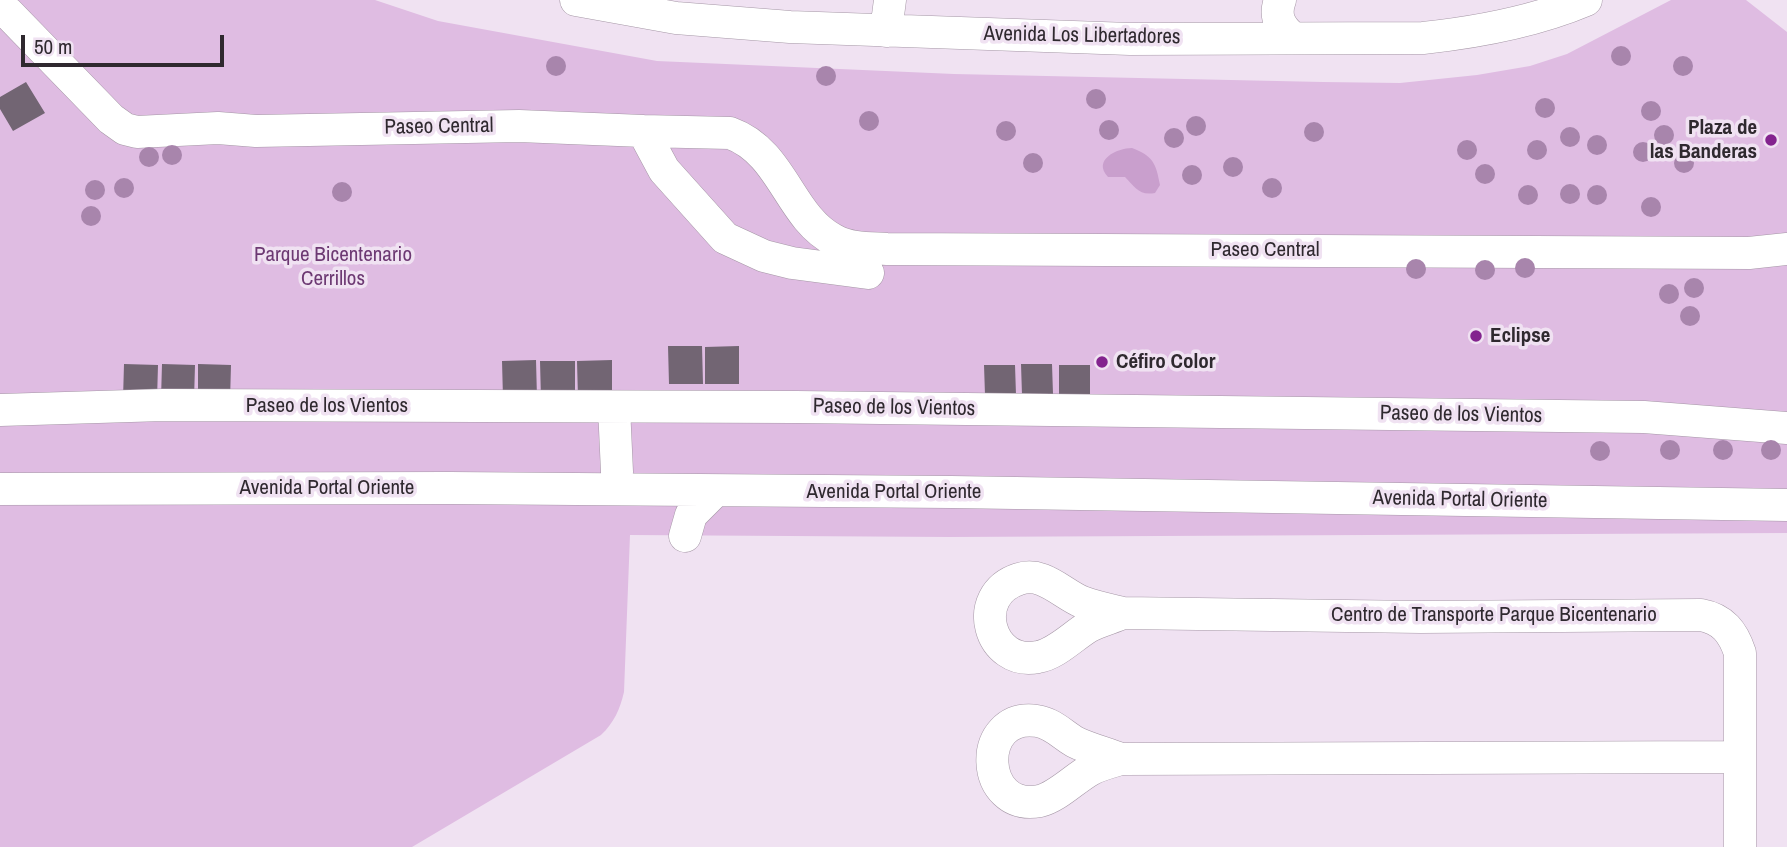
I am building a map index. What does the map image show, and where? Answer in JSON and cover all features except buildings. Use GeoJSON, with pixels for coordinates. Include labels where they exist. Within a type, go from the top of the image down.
{"type":"FeatureCollection","features":[{"type":"Feature","properties":{"kind":"street","name":"Avenida Los Libertadores"},"geometry":{"type":"LineString","coordinates":[[576,0],[676,18],[790,27],[1130,39],[1423,38],[1466,33],[1548,14],[1586,0]]}},
{"type":"Feature","properties":{"kind":"street"},"geometry":{"type":"LineString","coordinates":[[886,31],[890,0]]}},
{"type":"Feature","properties":{"kind":"street"},"geometry":{"type":"LineString","coordinates":[[1280,0],[1277,17],[1282,29],[1292,37]]}},
{"type":"Feature","properties":{"kind":"street","name":"Paseo Central"},"geometry":{"type":"LineString","coordinates":[[0,12],[8,13],[111,118],[130,132],[218,128],[256,131],[519,126],[730,133],[742,137],[761,151],[806,214],[824,234],[849,246],[887,249],[1749,253],[1787,249]]}},
{"type":"Feature","properties":{"kind":"street"},"geometry":{"type":"LineString","coordinates":[[643,131],[664,170],[725,237],[764,256],[792,263],[868,273]]}},
{"type":"Feature","properties":{"kind":"street","name":"Paseo de los Vientos"},"geometry":{"type":"LineString","coordinates":[[0,410],[163,405],[796,407],[1644,417],[1787,428]]}},
{"type":"Feature","properties":{"kind":"street"},"geometry":{"type":"LineString","coordinates":[[614,407],[617,472]]}},
{"type":"Feature","properties":{"kind":"street","name":"Avenida Portal Oriente"},"geometry":{"type":"LineString","coordinates":[[0,489],[464,488],[1787,505]]}},
{"type":"Feature","properties":{"kind":"street"},"geometry":{"type":"LineString","coordinates":[[685,536],[691,514],[715,491]]}},
{"type":"Feature","properties":{"kind":"street","name":"Centro de Transporte Parque Bicentenario"},"geometry":{"type":"LineString","coordinates":[[1123,613],[1421,617],[1701,615],[1716,618],[1735,639],[1740,653],[1740,847]]}},
{"type":"Feature","properties":{"kind":"street"},"geometry":{"type":"LineString","coordinates":[[1121,759],[1739,757]]}},
{"type":"Feature","properties":{"kind":"green space","name":"Parque Bicentenario Cerrillos"},"geometry":{"type":"Polygon","coordinates":[[[0,0],[375,0],[438,21],[657,61],[954,74],[1400,83],[1530,66],[1567,54],[1671,0],[1746,0],[1787,32],[1787,533],[949,537],[630,535],[624,692],[610,726],[601,735],[412,847],[0,847],[0,0]]]}},
{"type":"Feature","properties":{"kind":"shaded area"},"geometry":{"type":"Polygon","coordinates":[[[1132,148],[1149,157],[1155,166],[1160,185],[1155,193],[1141,192],[1125,177],[1108,177],[1104,171],[1103,165],[1108,156],[1132,148]]]}},
{"type":"Feature","properties":{"kind":"place","name":"Plaza de las Banderas"},"geometry":{"type":"Point","coordinates":[1771,140]}},
{"type":"Feature","properties":{"kind":"place","name":"Eclipse"},"geometry":{"type":"Point","coordinates":[1476,336]}},
{"type":"Feature","properties":{"kind":"place","name":"Céfiro Color"},"geometry":{"type":"Point","coordinates":[1102,362]}}]}
